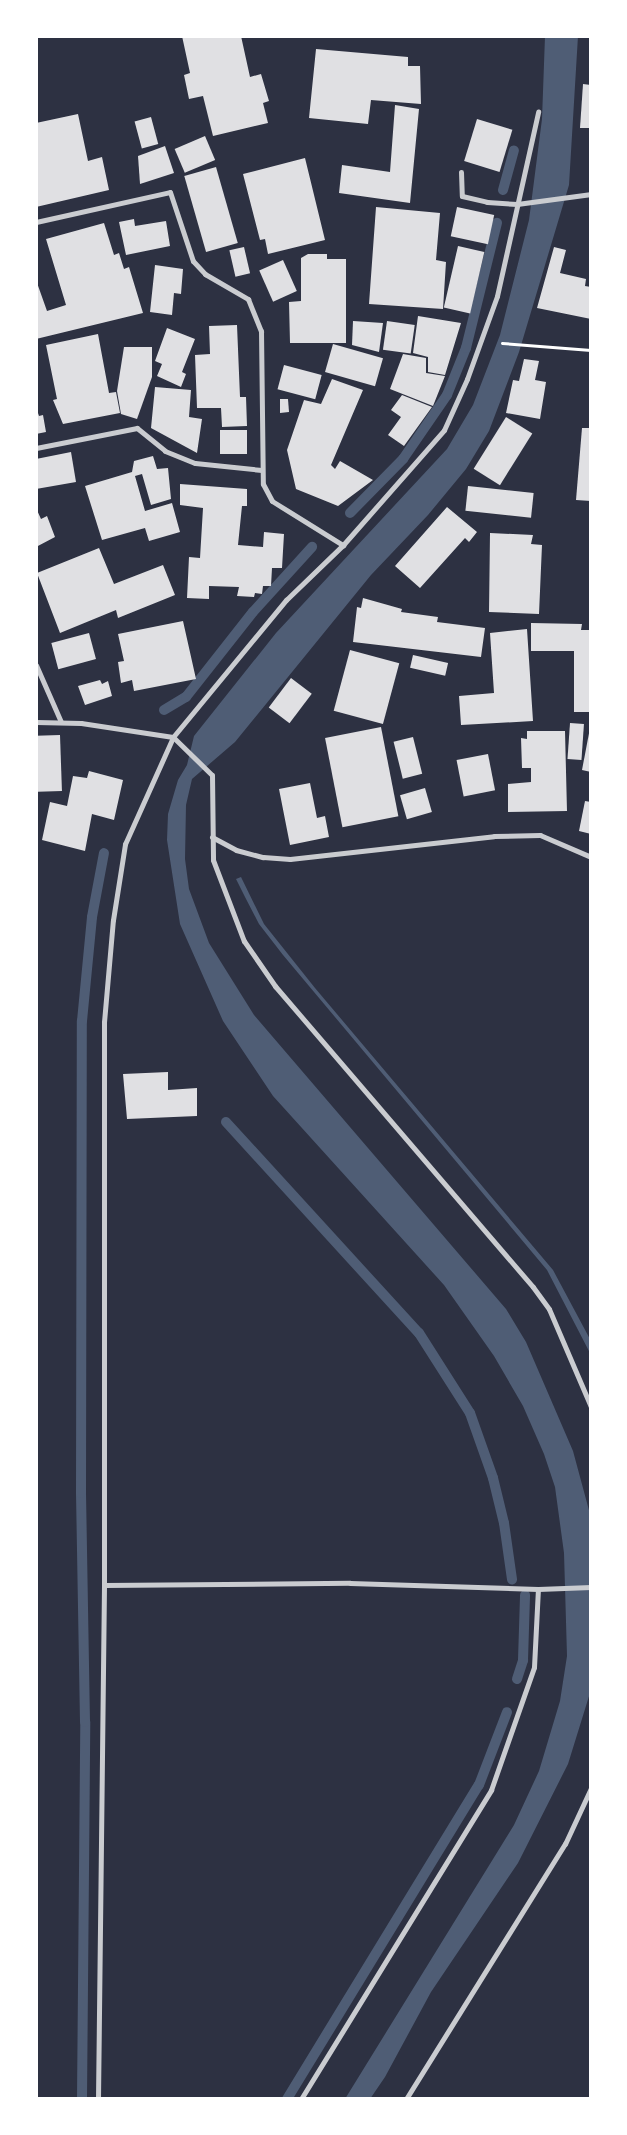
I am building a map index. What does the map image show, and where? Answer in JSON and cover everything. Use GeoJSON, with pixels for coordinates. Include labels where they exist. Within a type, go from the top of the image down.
{"type":"FeatureCollection","features":[{"type":"Feature","properties":{"kind":"street"},"geometry":{"type":"LineString","coordinates":[[98,2099],[104,1585],[104,1022],[113,920],[125,844],[173,737],[286,600],[343,544],[444,430],[482,340],[497,296],[538,112]]}},
{"type":"Feature","properties":{"kind":"street"},"geometry":{"type":"LineString","coordinates":[[461,172],[462,196],[517,204],[591,194]]}},
{"type":"Feature","properties":{"kind":"street"},"geometry":{"type":"LineString","coordinates":[[36,222],[170,192],[193,261],[205,274],[248,299],[261,331],[263,484],[272,501],[343,544]]}},
{"type":"Feature","properties":{"kind":"street"},"geometry":{"type":"LineString","coordinates":[[36,448],[137,428],[165,451],[195,463],[262,470]]}},
{"type":"Feature","properties":{"kind":"street"},"geometry":{"type":"LineString","coordinates":[[36,665],[61,722]]}},
{"type":"Feature","properties":{"kind":"street"},"geometry":{"type":"LineString","coordinates":[[36,722],[61,722],[173,737],[181,747],[212,775],[213,860],[244,941],[275,986],[533,1287],[549,1309],[591,1407]]}},
{"type":"Feature","properties":{"kind":"street"},"geometry":{"type":"LineString","coordinates":[[212,837],[236,850],[263,857],[290,859],[494,836],[540,835],[591,857]]}},
{"type":"Feature","properties":{"kind":"street"},"geometry":{"type":"LineString","coordinates":[[104,1585],[350,1583],[539,1589],[591,1587]]}},
{"type":"Feature","properties":{"kind":"street"},"geometry":{"type":"LineString","coordinates":[[301,2099],[491,1790],[534,1667],[539,1589]]}},
{"type":"Feature","properties":{"kind":"street"},"geometry":{"type":"LineString","coordinates":[[406,2099],[565,1844],[591,1788]]}},
{"type":"Feature","properties":{"kind":"path"},"geometry":{"type":"LineString","coordinates":[[482,340],[524,346],[591,350]]}},
{"type":"Feature","properties":{"kind":"water"},"geometry":{"type":"Polygon","coordinates":[[[545,36],[578,36],[569,185],[519,352],[489,431],[466,469],[428,515],[371,575],[235,742],[192,779],[186,805],[185,859],[189,889],[209,943],[254,1015],[506,1309],[526,1342],[573,1451],[590,1514],[590,1693],[568,1764],[518,1863],[431,1992],[385,2077],[370,2099],[345,2099],[514,1825],[539,1771],[560,1701],[567,1656],[564,1553],[555,1487],[544,1454],[523,1406],[494,1356],[444,1285],[273,1096],[223,1021],[180,924],[167,840],[168,814],[178,780],[187,765],[194,736],[276,633],[447,449],[473,405],[500,335],[529,220],[542,119],[545,36]]]}},
{"type":"Feature","properties":{"kind":"water"},"geometry":{"type":"Polygon","coordinates":[[[241,877],[264,924],[315,988],[553,1270],[591,1341],[591,1355],[547,1270],[283,955],[259,924],[236,879],[241,877]]]}},
{"type":"Feature","properties":{"kind":"building"},"geometry":{"type":"Polygon","coordinates":[[[182,36],[241,36],[250,77],[261,74],[269,101],[263,103],[268,123],[213,136],[203,96],[189,99],[184,75],[190,73],[182,36]]]}},
{"type":"Feature","properties":{"kind":"building"},"geometry":{"type":"Polygon","coordinates":[[[316,49],[408,57],[408,66],[420,66],[421,104],[371,100],[368,124],[309,118],[316,49]]]}},
{"type":"Feature","properties":{"kind":"building"},"geometry":{"type":"Polygon","coordinates":[[[583,84],[591,85],[591,128],[580,128],[583,84]]]}},
{"type":"Feature","properties":{"kind":"building"},"geometry":{"type":"Polygon","coordinates":[[[395,105],[419,109],[410,203],[339,193],[342,165],[390,172],[395,105]]]}},
{"type":"Feature","properties":{"kind":"building"},"geometry":{"type":"Polygon","coordinates":[[[78,114],[88,161],[102,157],[109,190],[36,207],[36,123],[78,114]]]}},
{"type":"Feature","properties":{"kind":"building"},"geometry":{"type":"Polygon","coordinates":[[[151,117],[158,144],[142,148],[135,121],[151,117]]]}},
{"type":"Feature","properties":{"kind":"building"},"geometry":{"type":"Polygon","coordinates":[[[477,119],[512,130],[500,172],[464,161],[477,119]]]}},
{"type":"Feature","properties":{"kind":"building"},"geometry":{"type":"Polygon","coordinates":[[[205,136],[215,160],[185,173],[175,149],[205,136]]]}},
{"type":"Feature","properties":{"kind":"building"},"geometry":{"type":"Polygon","coordinates":[[[165,146],[174,173],[140,184],[138,156],[165,146]]]}},
{"type":"Feature","properties":{"kind":"building"},"geometry":{"type":"Polygon","coordinates":[[[305,158],[325,240],[268,254],[265,239],[260,240],[243,174],[305,158]]]}},
{"type":"Feature","properties":{"kind":"building"},"geometry":{"type":"Polygon","coordinates":[[[216,167],[238,243],[206,252],[184,176],[216,167]]]}},
{"type":"Feature","properties":{"kind":"building"},"geometry":{"type":"Polygon","coordinates":[[[376,207],[440,213],[436,260],[446,262],[443,309],[369,304],[376,207]]]}},
{"type":"Feature","properties":{"kind":"building"},"geometry":{"type":"Polygon","coordinates":[[[457,207],[494,215],[488,244],[451,236],[457,207]]]}},
{"type":"Feature","properties":{"kind":"building"},"geometry":{"type":"Polygon","coordinates":[[[134,219],[135,226],[166,221],[170,246],[126,255],[119,222],[134,219]]]}},
{"type":"Feature","properties":{"kind":"building"},"geometry":{"type":"Polygon","coordinates":[[[104,223],[114,255],[119,253],[124,269],[129,267],[143,313],[36,339],[36,280],[47,311],[66,305],[46,239],[104,223]]]}},
{"type":"Feature","properties":{"kind":"building"},"geometry":{"type":"Polygon","coordinates":[[[458,246],[484,252],[470,313],[444,307],[458,246]]]}},
{"type":"Feature","properties":{"kind":"building"},"geometry":{"type":"Polygon","coordinates":[[[244,247],[250,273],[235,277],[229,250],[244,247]]]}},
{"type":"Feature","properties":{"kind":"building"},"geometry":{"type":"Polygon","coordinates":[[[554,247],[566,250],[560,273],[586,279],[585,286],[591,287],[591,319],[537,308],[554,247]]]}},
{"type":"Feature","properties":{"kind":"building"},"geometry":{"type":"Polygon","coordinates":[[[308,254],[327,254],[327,259],[346,259],[346,343],[290,343],[289,302],[301,301],[301,258],[308,254]]]}},
{"type":"Feature","properties":{"kind":"building"},"geometry":{"type":"Polygon","coordinates":[[[283,260],[297,291],[273,302],[259,271],[283,260]]]}},
{"type":"Feature","properties":{"kind":"building"},"geometry":{"type":"Polygon","coordinates":[[[155,265],[183,269],[181,294],[174,293],[172,315],[150,312],[155,265]]]}},
{"type":"Feature","properties":{"kind":"building"},"geometry":{"type":"Polygon","coordinates":[[[418,316],[461,323],[445,375],[428,372],[428,357],[413,353],[418,316]]]}},
{"type":"Feature","properties":{"kind":"building"},"geometry":{"type":"Polygon","coordinates":[[[353,321],[383,323],[379,352],[352,345],[353,321]]]}},
{"type":"Feature","properties":{"kind":"building"},"geometry":{"type":"Polygon","coordinates":[[[387,321],[415,325],[411,354],[383,350],[387,321]]]}},
{"type":"Feature","properties":{"kind":"building"},"geometry":{"type":"Polygon","coordinates":[[[237,325],[240,397],[246,397],[247,426],[222,427],[221,408],[197,408],[195,355],[210,354],[209,326],[237,325]]]}},
{"type":"Feature","properties":{"kind":"building"},"geometry":{"type":"Polygon","coordinates":[[[167,328],[195,339],[182,372],[186,374],[181,387],[157,376],[162,364],[155,361],[167,328]]]}},
{"type":"Feature","properties":{"kind":"building"},"geometry":{"type":"Polygon","coordinates":[[[98,334],[109,393],[116,392],[120,413],[63,424],[53,400],[57,399],[46,345],[98,334]]]}},
{"type":"Feature","properties":{"kind":"building"},"geometry":{"type":"Polygon","coordinates":[[[333,344],[383,358],[375,386],[325,372],[333,344]]]}},
{"type":"Feature","properties":{"kind":"building"},"geometry":{"type":"Polygon","coordinates":[[[124,347],[152,347],[152,377],[137,419],[121,414],[117,391],[124,347]]]}},
{"type":"Feature","properties":{"kind":"building"},"geometry":{"type":"Polygon","coordinates":[[[403,354],[426,358],[426,373],[445,376],[433,406],[390,389],[403,354]]]}},
{"type":"Feature","properties":{"kind":"building"},"geometry":{"type":"Polygon","coordinates":[[[524,359],[539,361],[535,380],[546,382],[540,419],[506,413],[513,380],[519,381],[524,359]]]}},
{"type":"Feature","properties":{"kind":"building"},"geometry":{"type":"Polygon","coordinates":[[[284,365],[322,375],[315,399],[278,389],[284,365]]]}},
{"type":"Feature","properties":{"kind":"building"},"geometry":{"type":"Polygon","coordinates":[[[332,379],[363,390],[331,465],[335,469],[340,461],[373,480],[338,506],[296,489],[287,450],[304,400],[321,404],[332,379]]]}},
{"type":"Feature","properties":{"kind":"building"},"geometry":{"type":"Polygon","coordinates":[[[155,387],[191,390],[189,417],[202,419],[197,453],[151,428],[155,387]]]}},
{"type":"Feature","properties":{"kind":"building"},"geometry":{"type":"Polygon","coordinates":[[[402,395],[432,407],[404,446],[388,435],[401,417],[391,410],[402,395]]]}},
{"type":"Feature","properties":{"kind":"building"},"geometry":{"type":"Polygon","coordinates":[[[280,399],[288,399],[289,412],[280,413],[280,399]]]}},
{"type":"Feature","properties":{"kind":"building"},"geometry":{"type":"Polygon","coordinates":[[[36,407],[39,416],[43,415],[46,432],[36,434],[36,407]]]}},
{"type":"Feature","properties":{"kind":"building"},"geometry":{"type":"Polygon","coordinates":[[[506,417],[532,433],[500,485],[474,469],[506,417]]]}},
{"type":"Feature","properties":{"kind":"building"},"geometry":{"type":"Polygon","coordinates":[[[582,428],[591,428],[591,501],[576,500],[582,428]]]}},
{"type":"Feature","properties":{"kind":"building"},"geometry":{"type":"Polygon","coordinates":[[[220,430],[247,430],[247,454],[220,454],[220,430]]]}},
{"type":"Feature","properties":{"kind":"building"},"geometry":{"type":"Polygon","coordinates":[[[71,452],[76,482],[36,489],[36,459],[71,452]]]}},
{"type":"Feature","properties":{"kind":"building"},"geometry":{"type":"Polygon","coordinates":[[[153,456],[157,469],[168,468],[171,499],[151,505],[142,474],[135,476],[145,511],[172,503],[180,532],[149,541],[145,528],[102,540],[85,486],[132,472],[134,461],[153,456]]]}},
{"type":"Feature","properties":{"kind":"building"},"geometry":{"type":"Polygon","coordinates":[[[180,484],[247,489],[247,506],[242,506],[238,545],[263,547],[264,532],[284,534],[282,568],[272,568],[271,586],[263,586],[262,594],[255,593],[254,597],[237,596],[239,587],[209,586],[209,599],[187,598],[189,557],[200,558],[203,508],[180,505],[180,484]]]}},
{"type":"Feature","properties":{"kind":"building"},"geometry":{"type":"Polygon","coordinates":[[[468,486],[534,493],[531,518],[465,511],[468,486]]]}},
{"type":"Feature","properties":{"kind":"building"},"geometry":{"type":"Polygon","coordinates":[[[447,507],[477,532],[469,542],[465,538],[420,588],[395,566],[447,507]]]}},
{"type":"Feature","properties":{"kind":"building"},"geometry":{"type":"Polygon","coordinates":[[[36,508],[41,519],[47,516],[55,537],[36,547],[36,508]]]}},
{"type":"Feature","properties":{"kind":"building"},"geometry":{"type":"Polygon","coordinates":[[[490,533],[533,535],[531,544],[542,545],[539,614],[489,612],[490,533]]]}},
{"type":"Feature","properties":{"kind":"building"},"geometry":{"type":"Polygon","coordinates":[[[99,548],[114,584],[163,565],[175,595],[118,618],[116,610],[60,633],[37,573],[99,548]]]}},
{"type":"Feature","properties":{"kind":"building"},"geometry":{"type":"Polygon","coordinates":[[[363,598],[402,609],[401,612],[438,617],[437,622],[485,628],[481,657],[353,642],[357,607],[361,608],[363,598]]]}},
{"type":"Feature","properties":{"kind":"building"},"geometry":{"type":"Polygon","coordinates":[[[183,621],[196,679],[134,691],[132,680],[121,683],[118,662],[124,661],[118,634],[183,621]]]}},
{"type":"Feature","properties":{"kind":"building"},"geometry":{"type":"Polygon","coordinates":[[[531,623],[582,624],[581,630],[591,630],[591,712],[574,712],[574,651],[531,651],[531,623]]]}},
{"type":"Feature","properties":{"kind":"building"},"geometry":{"type":"Polygon","coordinates":[[[527,629],[533,721],[461,725],[459,696],[494,693],[490,633],[527,629]]]}},
{"type":"Feature","properties":{"kind":"building"},"geometry":{"type":"Polygon","coordinates":[[[89,633],[96,659],[58,669],[51,643],[89,633]]]}},
{"type":"Feature","properties":{"kind":"building"},"geometry":{"type":"Polygon","coordinates":[[[350,650],[399,663],[383,724],[334,711],[350,650]]]}},
{"type":"Feature","properties":{"kind":"building"},"geometry":{"type":"Polygon","coordinates":[[[413,655],[448,663],[445,676],[410,668],[413,655]]]}},
{"type":"Feature","properties":{"kind":"building"},"geometry":{"type":"Polygon","coordinates":[[[291,678],[312,694],[289,723],[269,708],[291,678]]]}},
{"type":"Feature","properties":{"kind":"building"},"geometry":{"type":"Polygon","coordinates":[[[100,680],[102,684],[108,681],[112,696],[85,705],[78,686],[100,680]]]}},
{"type":"Feature","properties":{"kind":"building"},"geometry":{"type":"Polygon","coordinates":[[[570,723],[584,724],[581,760],[567,759],[570,723]]]}},
{"type":"Feature","properties":{"kind":"building"},"geometry":{"type":"Polygon","coordinates":[[[381,727],[398,816],[342,827],[325,738],[381,727]]]}},
{"type":"Feature","properties":{"kind":"building"},"geometry":{"type":"Polygon","coordinates":[[[591,728],[591,772],[582,770],[591,728]]]}},
{"type":"Feature","properties":{"kind":"building"},"geometry":{"type":"Polygon","coordinates":[[[527,731],[565,731],[567,811],[508,812],[508,784],[531,782],[531,768],[522,768],[521,738],[527,739],[527,731]]]}},
{"type":"Feature","properties":{"kind":"building"},"geometry":{"type":"Polygon","coordinates":[[[60,735],[62,791],[38,792],[36,736],[60,735]]]}},
{"type":"Feature","properties":{"kind":"building"},"geometry":{"type":"Polygon","coordinates":[[[413,737],[422,774],[403,779],[394,742],[413,737]]]}},
{"type":"Feature","properties":{"kind":"building"},"geometry":{"type":"Polygon","coordinates":[[[488,754],[495,790],[464,796],[457,760],[488,754]]]}},
{"type":"Feature","properties":{"kind":"building"},"geometry":{"type":"Polygon","coordinates":[[[89,771],[123,780],[114,820],[92,814],[85,851],[42,840],[50,802],[67,806],[73,776],[87,778],[89,771]]]}},
{"type":"Feature","properties":{"kind":"building"},"geometry":{"type":"Polygon","coordinates":[[[310,783],[317,818],[325,816],[329,837],[290,845],[279,789],[310,783]]]}},
{"type":"Feature","properties":{"kind":"building"},"geometry":{"type":"Polygon","coordinates":[[[425,788],[432,812],[407,819],[400,795],[425,788]]]}},
{"type":"Feature","properties":{"kind":"building"},"geometry":{"type":"Polygon","coordinates":[[[585,801],[591,802],[591,834],[579,831],[585,801]]]}},
{"type":"Feature","properties":{"kind":"building"},"geometry":{"type":"Polygon","coordinates":[[[168,1072],[168,1090],[197,1088],[197,1116],[127,1119],[123,1074],[168,1072]]]}},
{"type":"Feature","properties":{"kind":"waterway"},"geometry":{"type":"LineString","coordinates":[[503,190],[514,150]]}},
{"type":"Feature","properties":{"kind":"waterway"},"geometry":{"type":"LineString","coordinates":[[350,513],[403,459],[447,395],[466,348],[497,223]]}},
{"type":"Feature","properties":{"kind":"waterway"},"geometry":{"type":"LineString","coordinates":[[164,710],[186,697],[253,612],[312,547]]}},
{"type":"Feature","properties":{"kind":"waterway"},"geometry":{"type":"LineString","coordinates":[[82,2099],[85,1722],[81,1493],[82,1021],[92,917],[104,853]]}},
{"type":"Feature","properties":{"kind":"waterway"},"geometry":{"type":"LineString","coordinates":[[226,1122],[419,1333],[470,1413],[493,1478],[504,1523],[512,1579]]}},
{"type":"Feature","properties":{"kind":"waterway"},"geometry":{"type":"LineString","coordinates":[[517,1679],[523,1660],[525,1595]]}},
{"type":"Feature","properties":{"kind":"waterway"},"geometry":{"type":"LineString","coordinates":[[287,2099],[479,1785],[507,1712]]}}]}
